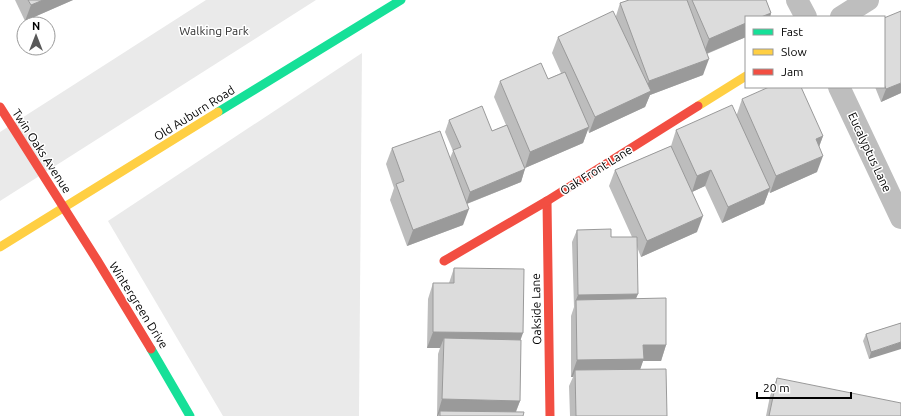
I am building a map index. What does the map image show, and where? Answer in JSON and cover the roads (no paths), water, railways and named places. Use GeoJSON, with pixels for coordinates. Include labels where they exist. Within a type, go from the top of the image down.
{"type":"FeatureCollection","features":[{"type":"Feature","properties":{"kind":"street","name":"Old Auburn Road"},"geometry":{"type":"LineString","coordinates":[[0,247],[401,0]]}},
{"type":"Feature","properties":{"kind":"street"},"geometry":{"type":"LineString","coordinates":[[798,0],[806,16]]}},
{"type":"Feature","properties":{"kind":"street"},"geometry":{"type":"LineString","coordinates":[[843,16],[868,0]]}},
{"type":"Feature","properties":{"kind":"street","name":"Oak Front Lane"},"geometry":{"type":"LineString","coordinates":[[444,261],[547,201],[745,77]]}},
{"type":"Feature","properties":{"kind":"street","name":"Eucalyptus Lane"},"geometry":{"type":"LineString","coordinates":[[839,88],[901,218]]}},
{"type":"Feature","properties":{"kind":"street","name":"Twin Oaks Avenue"},"geometry":{"type":"LineString","coordinates":[[0,107],[65,208]]}},
{"type":"Feature","properties":{"kind":"street","name":"Oakside Lane"},"geometry":{"type":"LineString","coordinates":[[547,201],[550,416]]}},
{"type":"Feature","properties":{"kind":"street","name":"Wintergreen Drive"},"geometry":{"type":"LineString","coordinates":[[65,208],[156,355],[190,416]]}},
{"type":"Feature","properties":{"kind":"park label","name":"Walking Park"},"geometry":{"type":"Point","coordinates":[214,30]}}]}
